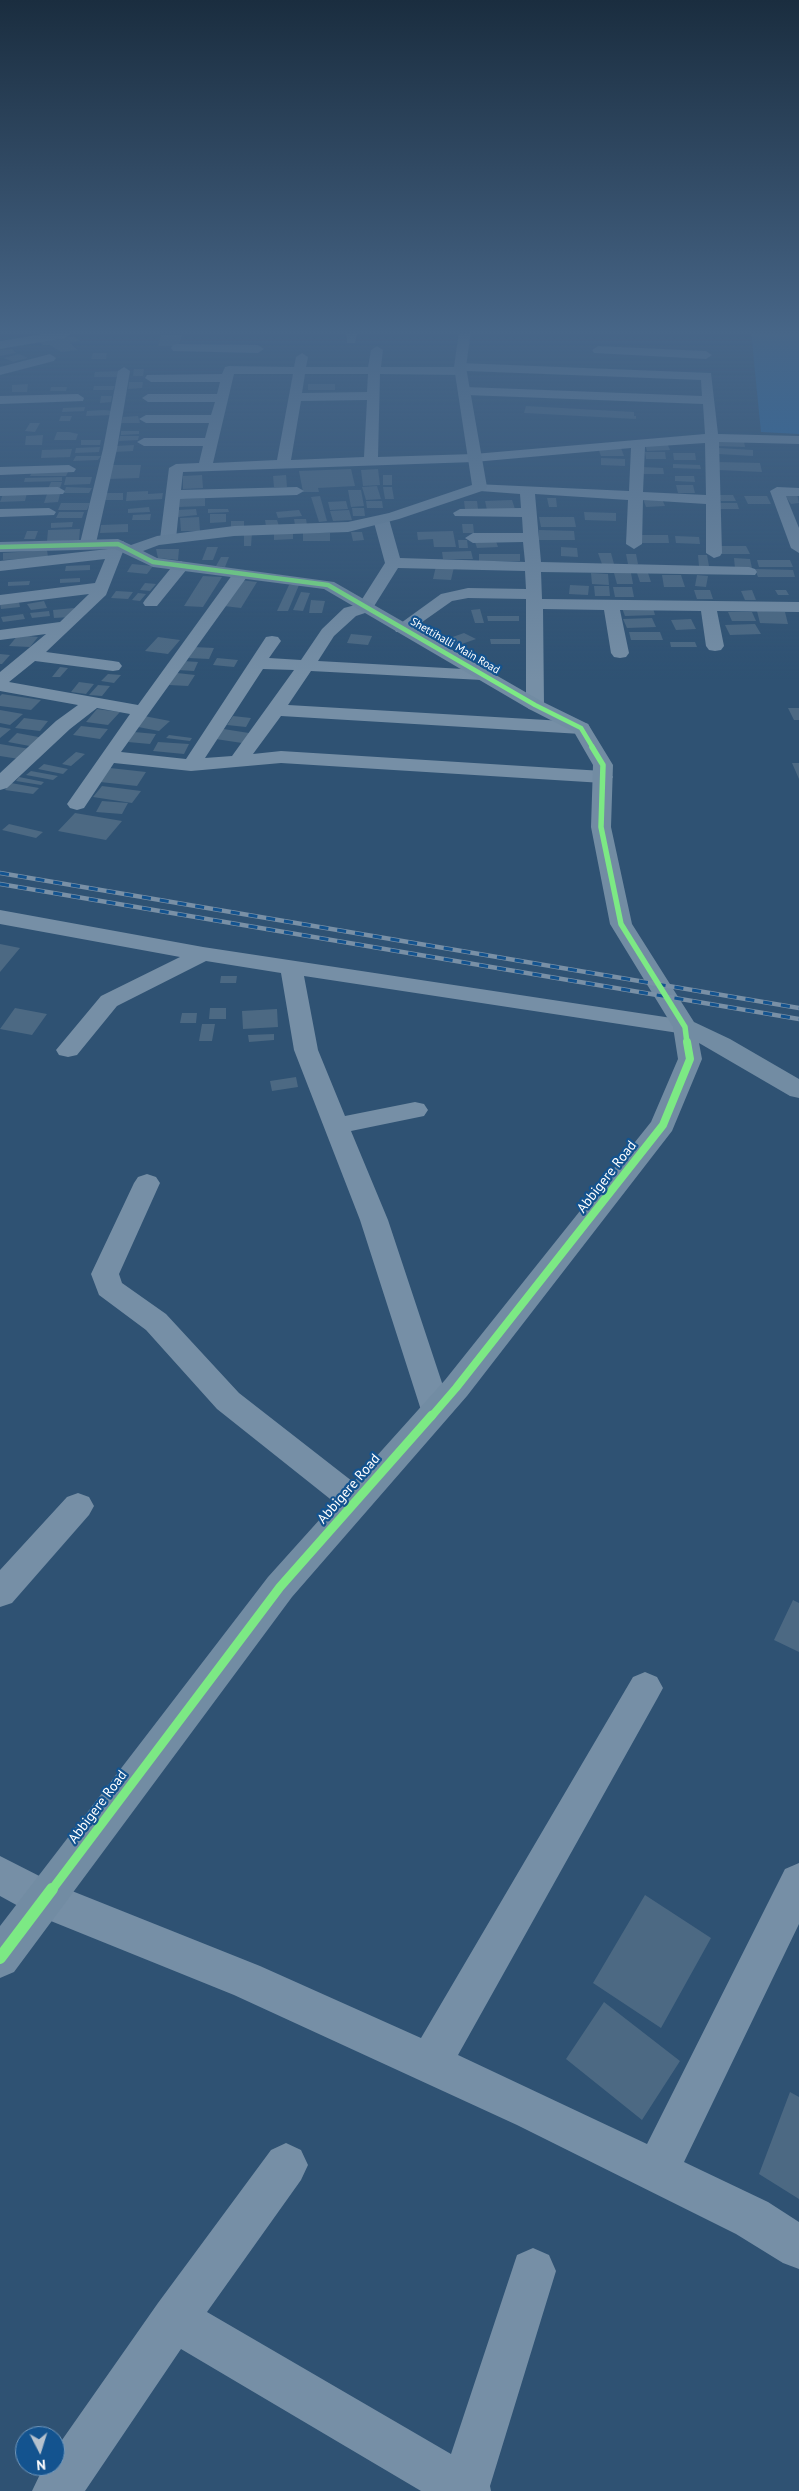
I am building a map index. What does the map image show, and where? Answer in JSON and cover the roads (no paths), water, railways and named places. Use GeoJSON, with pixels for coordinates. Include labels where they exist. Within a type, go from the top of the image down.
{"type":"FeatureCollection","features":[{"type":"Feature","properties":{"kind":"street"},"geometry":{"type":"LineString","coordinates":[[88,543],[110,447]]}},
{"type":"Feature","properties":{"kind":"street"},"geometry":{"type":"LineString","coordinates":[[205,467],[210,447]]}},
{"type":"Feature","properties":{"kind":"street"},"geometry":{"type":"LineString","coordinates":[[283,464],[286,447]]}},
{"type":"Feature","properties":{"kind":"street"},"geometry":{"type":"LineString","coordinates":[[371,447],[371,461]]}},
{"type":"Feature","properties":{"kind":"street"},"geometry":{"type":"LineString","coordinates":[[473,447],[480,487]]}},
{"type":"Feature","properties":{"kind":"street"},"geometry":{"type":"LineString","coordinates":[[168,539],[176,468],[474,458],[584,447]]}},
{"type":"Feature","properties":{"kind":"street"},"geometry":{"type":"LineString","coordinates":[[634,544],[638,447]]}},
{"type":"Feature","properties":{"kind":"street"},"geometry":{"type":"LineString","coordinates":[[712,447],[714,553]]}},
{"type":"Feature","properties":{"kind":"street"},"geometry":{"type":"LineString","coordinates":[[0,471],[69,469]]}},
{"type":"Feature","properties":{"kind":"street"},"geometry":{"type":"LineString","coordinates":[[0,566],[121,549],[168,539],[234,531],[348,527],[381,519],[480,487],[713,500]]}},
{"type":"Feature","properties":{"kind":"street"},"geometry":{"type":"LineString","coordinates":[[527,490],[533,568],[535,705]]}},
{"type":"Feature","properties":{"kind":"street"},"geometry":{"type":"LineString","coordinates":[[0,492],[58,491]]}},
{"type":"Feature","properties":{"kind":"street"},"geometry":{"type":"LineString","coordinates":[[173,495],[297,491]]}},
{"type":"Feature","properties":{"kind":"street"},"geometry":{"type":"LineString","coordinates":[[799,492],[777,491],[799,548]]}},
{"type":"Feature","properties":{"kind":"street"},"geometry":{"type":"LineString","coordinates":[[0,514],[49,512]]}},
{"type":"Feature","properties":{"kind":"street"},"geometry":{"type":"LineString","coordinates":[[460,513],[529,512]]}},
{"type":"Feature","properties":{"kind":"street"},"geometry":{"type":"LineString","coordinates":[[240,759],[328,633],[350,612],[365,607],[393,563],[381,519]]}},
{"type":"Feature","properties":{"kind":"street"},"geometry":{"type":"LineString","coordinates":[[473,538],[531,538]]}},
{"type":"Feature","properties":{"kind":"street","name":"Shettihalli Main Road"},"geometry":{"type":"LineString","coordinates":[[0,547],[88,543],[121,549],[153,562],[328,585],[535,705],[581,728]]}},
{"type":"Feature","properties":{"kind":"street"},"geometry":{"type":"LineString","coordinates":[[0,681],[65,626],[100,592],[121,549]]}},
{"type":"Feature","properties":{"kind":"street"},"geometry":{"type":"LineString","coordinates":[[393,563],[748,572]]}},
{"type":"Feature","properties":{"kind":"street"},"geometry":{"type":"LineString","coordinates":[[151,603],[182,566]]}},
{"type":"Feature","properties":{"kind":"street"},"geometry":{"type":"LineString","coordinates":[[77,804],[108,757],[241,574]]}},
{"type":"Feature","properties":{"kind":"street"},"geometry":{"type":"LineString","coordinates":[[0,600],[102,587]]}},
{"type":"Feature","properties":{"kind":"street"},"geometry":{"type":"LineString","coordinates":[[402,628],[447,598],[468,593],[611,604],[798,610]]}},
{"type":"Feature","properties":{"kind":"street"},"geometry":{"type":"LineString","coordinates":[[611,604],[620,653]]}},
{"type":"Feature","properties":{"kind":"street"},"geometry":{"type":"LineString","coordinates":[[708,606],[715,646]]}},
{"type":"Feature","properties":{"kind":"street"},"geometry":{"type":"LineString","coordinates":[[0,635],[65,626]]}},
{"type":"Feature","properties":{"kind":"street"},"geometry":{"type":"LineString","coordinates":[[191,765],[256,663],[272,642]]}},
{"type":"Feature","properties":{"kind":"street"},"geometry":{"type":"LineString","coordinates":[[31,656],[112,666]]}},
{"type":"Feature","properties":{"kind":"street"},"geometry":{"type":"LineString","coordinates":[[256,663],[482,675]]}},
{"type":"Feature","properties":{"kind":"street"},"geometry":{"type":"LineString","coordinates":[[0,686],[143,711]]}},
{"type":"Feature","properties":{"kind":"street"},"geometry":{"type":"LineString","coordinates":[[0,784],[63,725],[92,703]]}},
{"type":"Feature","properties":{"kind":"street"},"geometry":{"type":"LineString","coordinates":[[276,710],[581,728],[603,765],[601,827],[621,924],[684,1027]]}},
{"type":"Feature","properties":{"kind":"street"},"geometry":{"type":"LineString","coordinates":[[108,757],[191,765],[240,759],[281,757],[603,777]]}},
{"type":"Feature","properties":{"kind":"street"},"geometry":{"type":"LineString","coordinates":[[6,923],[684,1027],[722,1044],[799,1090]]}},
{"type":"Feature","properties":{"kind":"street"},"geometry":{"type":"LineString","coordinates":[[68,1050],[109,1001],[203,954]]}},
{"type":"Feature","properties":{"kind":"street"},"geometry":{"type":"LineString","coordinates":[[291,967],[306,1050],[374,1220],[436,1410]]}},
{"type":"Feature","properties":{"kind":"street","name":"Abbigere Road"},"geometry":{"type":"LineString","coordinates":[[0,1958],[280,1587],[456,1388],[663,1125],[690,1059],[684,1027]]}},
{"type":"Feature","properties":{"kind":"street"},"geometry":{"type":"LineString","coordinates":[[336,1126],[415,1110]]}},
{"type":"Feature","properties":{"kind":"street"},"geometry":{"type":"LineString","coordinates":[[147,1183],[105,1274],[109,1288],[156,1322],[188,1354],[228,1401],[355,1501]]}},
{"type":"Feature","properties":{"kind":"street"},"geometry":{"type":"LineString","coordinates":[[0,1593],[78,1506]]}},
{"type":"Feature","properties":{"kind":"street"},"geometry":{"type":"LineString","coordinates":[[430,2063],[645,1688]]}},
{"type":"Feature","properties":{"kind":"street"},"geometry":{"type":"LineString","coordinates":[[0,1875],[45,1899],[246,1980],[532,2110],[752,2218],[799,2247]]}},
{"type":"Feature","properties":{"kind":"street"},"geometry":{"type":"LineString","coordinates":[[656,2172],[799,1882]]}},
{"type":"Feature","properties":{"kind":"street"},"geometry":{"type":"LineString","coordinates":[[56,2491],[174,2319],[286,2165]]}},
{"type":"Feature","properties":{"kind":"street"},"geometry":{"type":"LineString","coordinates":[[174,2319],[466,2490],[533,2271]]}},
{"type":"Feature","properties":{"kind":"railway"},"geometry":{"type":"LineString","coordinates":[[0,873],[799,1008]]}},
{"type":"Feature","properties":{"kind":"railway"},"geometry":{"type":"LineString","coordinates":[[0,884],[799,1019]]}}]}
